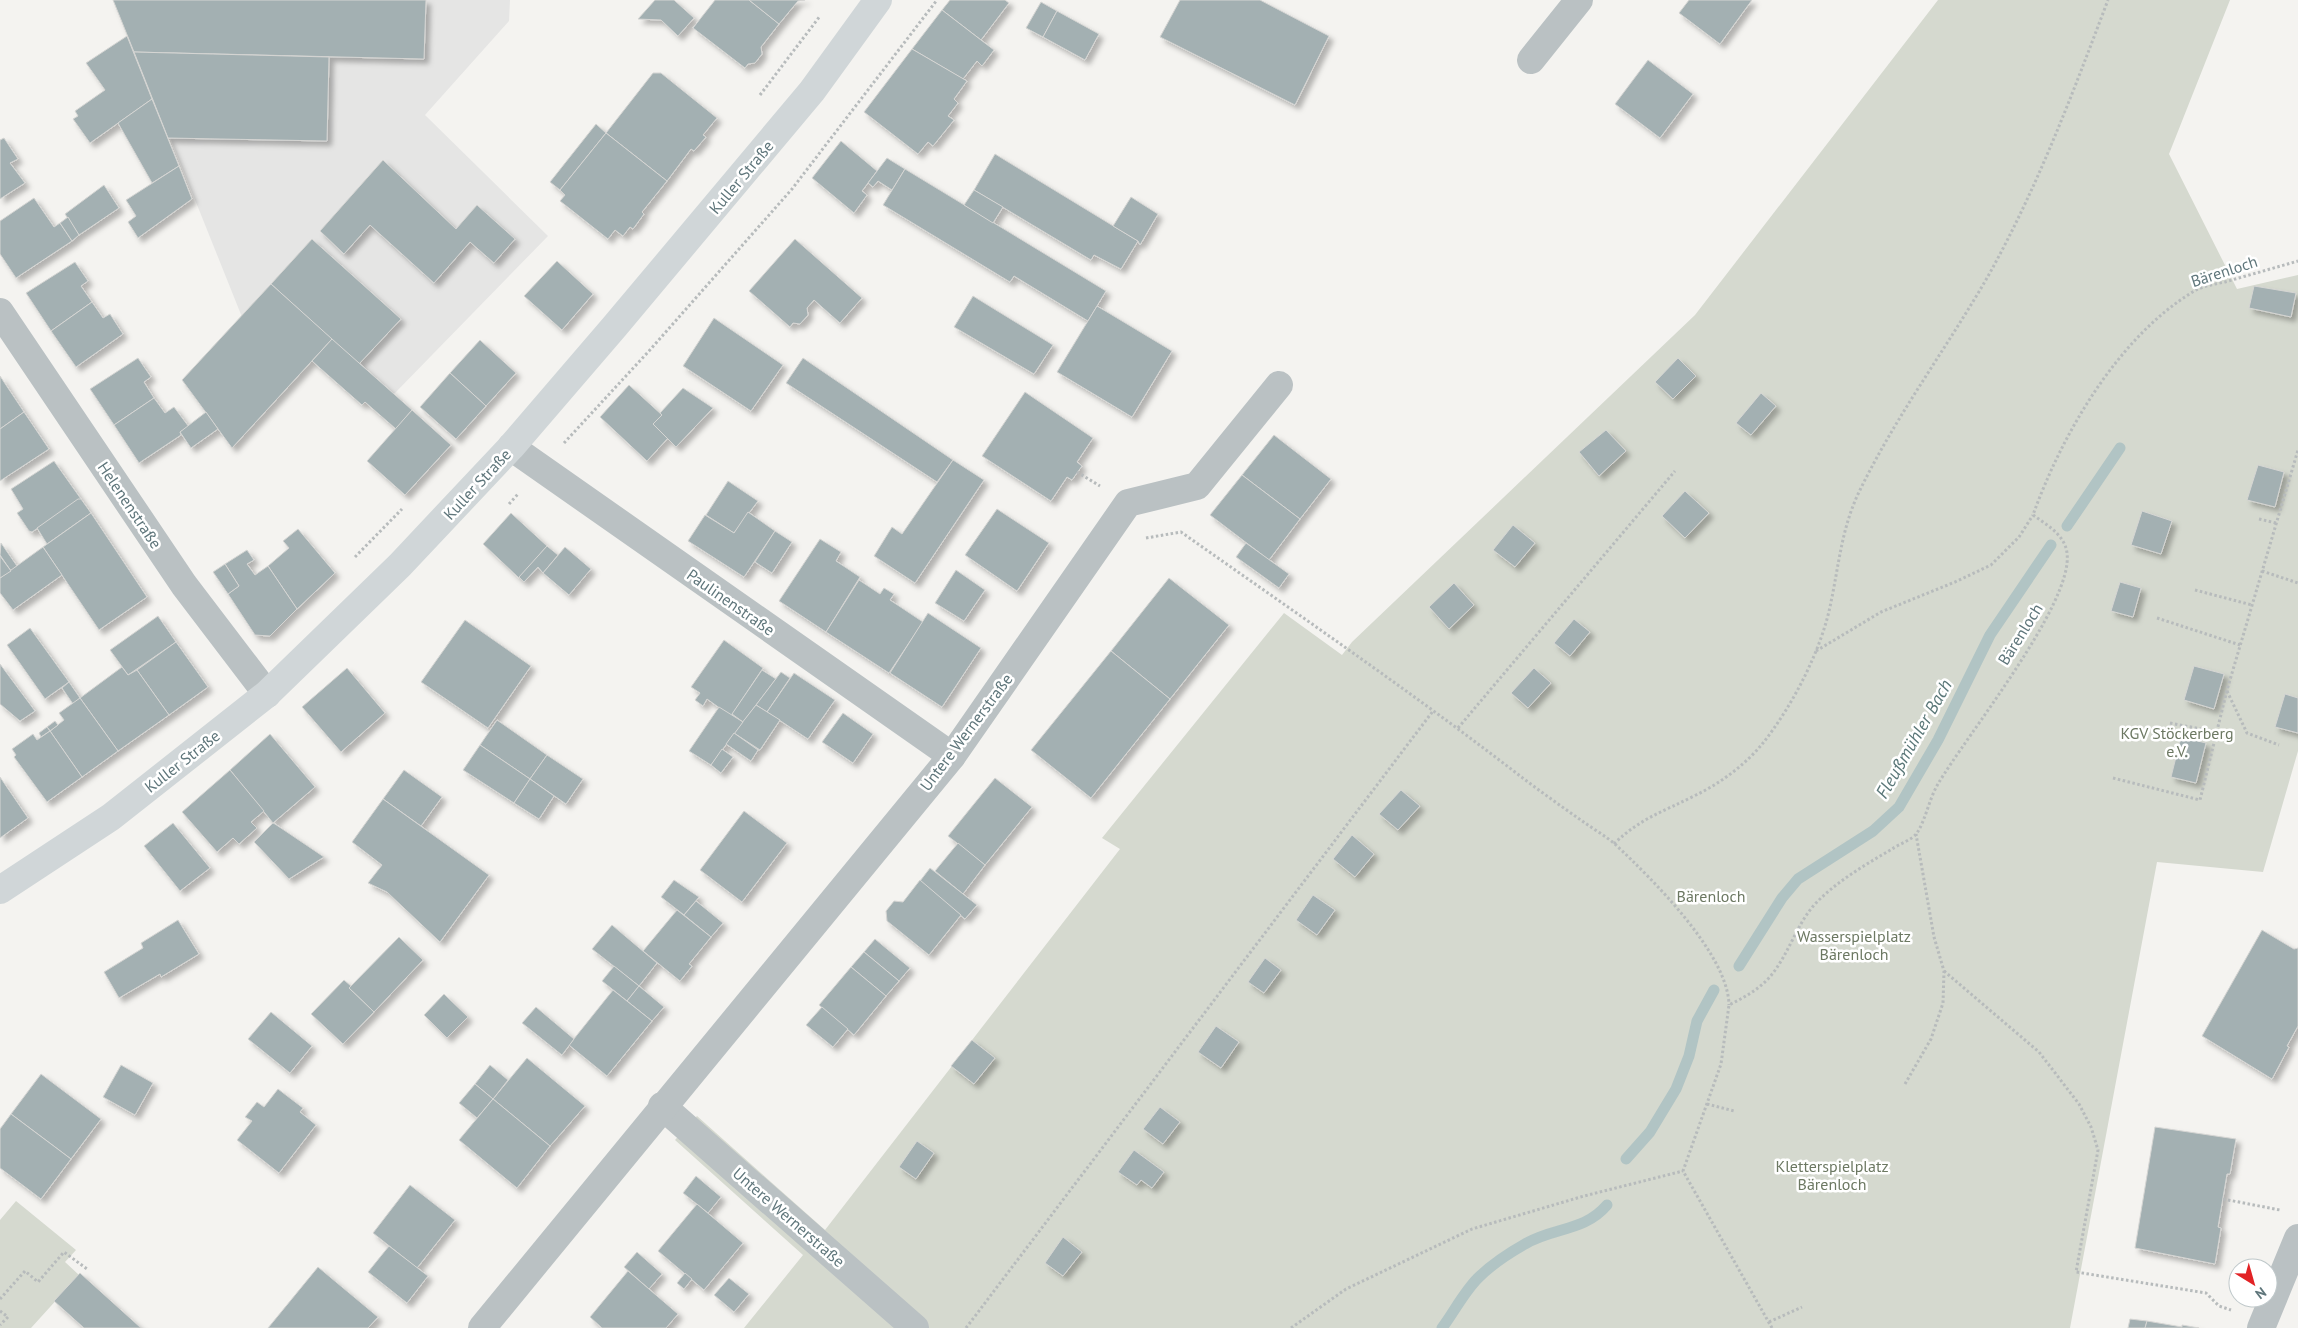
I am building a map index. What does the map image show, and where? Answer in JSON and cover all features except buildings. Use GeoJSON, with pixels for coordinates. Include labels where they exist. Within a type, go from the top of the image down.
{"type":"FeatureCollection","features":[{"type":"Feature","properties":{"kind":"main road","name":"Kuller Straße"},"geometry":{"type":"LineString","coordinates":[[0,890],[111,817],[267,694],[400,566],[511,447],[749,167],[812,91],[878,0]]}},
{"type":"Feature","properties":{"kind":"street"},"geometry":{"type":"LineString","coordinates":[[1531,60],[1578,0]]}},
{"type":"Feature","properties":{"kind":"street","name":"Helenenstraße"},"geometry":{"type":"LineString","coordinates":[[0,312],[184,585],[267,694]]}},
{"type":"Feature","properties":{"kind":"street","name":"Untere Wernerstraße"},"geometry":{"type":"LineString","coordinates":[[482,1328],[662,1106],[952,756],[1128,503],[1196,486],[1279,385]]}},
{"type":"Feature","properties":{"kind":"street","name":"Paulinenstraße"},"geometry":{"type":"LineString","coordinates":[[511,447],[952,756]]}},
{"type":"Feature","properties":{"kind":"street","name":"Untere Wernerstraße"},"geometry":{"type":"LineString","coordinates":[[662,1106],[915,1328]]}},
{"type":"Feature","properties":{"kind":"street"},"geometry":{"type":"LineString","coordinates":[[2262,1323],[2298,1238]]}},
{"type":"Feature","properties":{"kind":"path"},"geometry":{"type":"LineString","coordinates":[[540,469],[649,351],[792,189],[937,0]]}},
{"type":"Feature","properties":{"kind":"path"},"geometry":{"type":"LineString","coordinates":[[1614,844],[1630,828],[1656,812],[1696,796],[1722,780],[1748,759],[1774,728],[1816,651],[1830,605],[1841,543],[1860,490],[1987,278],[2012,230],[2066,110],[2108,0]]}},
{"type":"Feature","properties":{"kind":"path"},"geometry":{"type":"LineString","coordinates":[[755,101],[821,16]]}},
{"type":"Feature","properties":{"kind":"path","name":"Bärenloch"},"geometry":{"type":"LineString","coordinates":[[1916,834],[1938,784],[2016,667],[2061,587],[2066,571],[2068,554],[2065,542],[2051,527],[2033,515],[2059,454],[2093,395],[2120,358],[2155,321],[2197,290],[2298,261]]}},
{"type":"Feature","properties":{"kind":"path"},"geometry":{"type":"LineString","coordinates":[[2113,778],[2200,800],[2227,690],[2298,451]]}},
{"type":"Feature","properties":{"kind":"path"},"geometry":{"type":"LineString","coordinates":[[1458,728],[1675,471]]}},
{"type":"Feature","properties":{"kind":"path"},"geometry":{"type":"LineString","coordinates":[[354,558],[407,503]]}},
{"type":"Feature","properties":{"kind":"path"},"geometry":{"type":"LineString","coordinates":[[1816,651],[1881,612],[1991,565],[2019,537],[2033,515]]}},
{"type":"Feature","properties":{"kind":"path"},"geometry":{"type":"LineString","coordinates":[[2259,519],[2276,523]]}},
{"type":"Feature","properties":{"kind":"path"},"geometry":{"type":"LineString","coordinates":[[1098,546],[1181,532],[1458,728],[1548,798],[1614,844],[1661,890],[1703,941],[1722,970],[1729,995],[1721,1064],[1683,1170],[1772,1328]]}},
{"type":"Feature","properties":{"kind":"path"},"geometry":{"type":"LineString","coordinates":[[2262,571],[2298,583]]}},
{"type":"Feature","properties":{"kind":"path"},"geometry":{"type":"LineString","coordinates":[[2195,590],[2252,605]]}},
{"type":"Feature","properties":{"kind":"path"},"geometry":{"type":"LineString","coordinates":[[2157,618],[2240,645]]}},
{"type":"Feature","properties":{"kind":"path"},"geometry":{"type":"LineString","coordinates":[[2227,690],[2247,733],[2279,745]]}},
{"type":"Feature","properties":{"kind":"path"},"geometry":{"type":"LineString","coordinates":[[966,1328],[1433,710]]}},
{"type":"Feature","properties":{"kind":"path"},"geometry":{"type":"LineString","coordinates":[[2170,723],[2216,732]]}},
{"type":"Feature","properties":{"kind":"path"},"geometry":{"type":"LineString","coordinates":[[1729,1005],[1756,990],[1768,978],[1788,949],[1799,925],[1826,893],[1842,880],[1916,834],[1934,937],[1944,971],[1942,1003],[1931,1039],[1905,1084]]}},
{"type":"Feature","properties":{"kind":"path"},"geometry":{"type":"LineString","coordinates":[[1944,971],[2039,1052],[2079,1104],[2091,1127],[2098,1150],[2076,1272],[2206,1293],[2219,1306],[2262,1323]]}},
{"type":"Feature","properties":{"kind":"path"},"geometry":{"type":"LineString","coordinates":[[1707,1104],[1734,1111]]}},
{"type":"Feature","properties":{"kind":"path"},"geometry":{"type":"LineString","coordinates":[[1291,1328],[1346,1289],[1472,1229],[1584,1196],[1683,1170]]}},
{"type":"Feature","properties":{"kind":"path"},"geometry":{"type":"LineString","coordinates":[[2223,1199],[2289,1211]]}},
{"type":"Feature","properties":{"kind":"path"},"geometry":{"type":"LineString","coordinates":[[0,1299],[25,1270],[38,1282],[64,1252],[86,1269]]}},
{"type":"Feature","properties":{"kind":"path"},"geometry":{"type":"LineString","coordinates":[[1769,1322],[1802,1307]]}},
{"type":"Feature","properties":{"kind":"path"},"geometry":{"type":"LineString","coordinates":[[0,1311],[8,1317],[0,1325]]}},
{"type":"Feature","properties":{"kind":"shaded area"},"geometry":{"type":"Polygon","coordinates":[[[115,0],[510,0],[509,21],[425,115],[548,236],[394,394],[272,284],[242,317],[115,0]]]}},
{"type":"Feature","properties":{"kind":"green space","name":"Bärenloch"},"geometry":{"type":"Polygon","coordinates":[[[1938,0],[2230,0],[2169,154],[2237,289],[2298,275],[2298,751],[2263,872],[2157,862],[2070,1328],[744,1328],[803,1255],[675,1140],[697,1116],[825,1230],[1120,849],[1102,838],[1284,613],[1342,655],[1352,642],[1695,315],[1938,0]]]}},
{"type":"Feature","properties":{"kind":"green space"},"geometry":{"type":"Polygon","coordinates":[[[16,1201],[76,1250],[65,1262],[79,1275],[31,1328],[0,1328],[0,1220],[16,1201]]]}},
{"type":"Feature","properties":{"kind":"waterway","name":"Fleußmühler Bach"},"geometry":{"type":"LineString","coordinates":[[2067,526],[2120,448]]}},
{"type":"Feature","properties":{"kind":"waterway","name":"Fleußmühler Bach"},"geometry":{"type":"LineString","coordinates":[[1739,966],[1782,898],[1798,879],[1873,831],[1899,807],[1938,740],[1990,635],[2051,545]]}},
{"type":"Feature","properties":{"kind":"waterway"},"geometry":{"type":"LineString","coordinates":[[1626,1159],[1650,1132],[1676,1089],[1689,1056],[1697,1021],[1714,990]]}},
{"type":"Feature","properties":{"kind":"waterway","name":"Fleußmühler Bach"},"geometry":{"type":"LineString","coordinates":[[1442,1328],[1473,1284],[1494,1264],[1525,1244],[1588,1220],[1607,1205]]}},
{"type":"Feature","properties":{"kind":"park label","name":"KGV Stöckerberg e.V."},"geometry":{"type":"Point","coordinates":[2177,742]}},
{"type":"Feature","properties":{"kind":"park label","name":"Wasserspielplatz Bärenloch"},"geometry":{"type":"Point","coordinates":[1854,945]}},
{"type":"Feature","properties":{"kind":"park label","name":"Kletterspielplatz Bärenloch"},"geometry":{"type":"Point","coordinates":[1832,1175]}}]}
